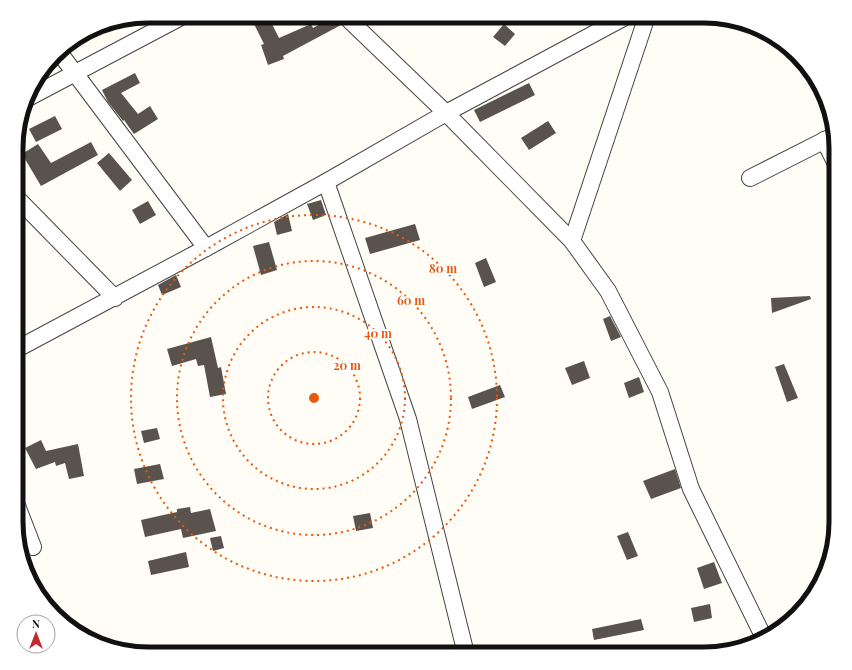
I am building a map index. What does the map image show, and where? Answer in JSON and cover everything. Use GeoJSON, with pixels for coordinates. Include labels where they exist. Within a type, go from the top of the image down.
{"type":"FeatureCollection","features":[{"type":"Feature","properties":{"kind":"street"},"geometry":{"type":"LineString","coordinates":[[35,94],[170,23]]}},
{"type":"Feature","properties":{"kind":"street"},"geometry":{"type":"LineString","coordinates":[[353,23],[446,113],[572,241],[608,291],[660,392],[691,489],[762,633]]}},
{"type":"Feature","properties":{"kind":"street"},"geometry":{"type":"LineString","coordinates":[[23,346],[115,298],[326,182],[608,23]]}},
{"type":"Feature","properties":{"kind":"street"},"geometry":{"type":"LineString","coordinates":[[572,241],[645,23]]}},
{"type":"Feature","properties":{"kind":"street"},"geometry":{"type":"LineString","coordinates":[[63,57],[206,248]]}},
{"type":"Feature","properties":{"kind":"street"},"geometry":{"type":"LineString","coordinates":[[750,178],[829,138]]}},
{"type":"Feature","properties":{"kind":"street"},"geometry":{"type":"LineString","coordinates":[[326,182],[408,419],[464,647]]}},
{"type":"Feature","properties":{"kind":"street"},"geometry":{"type":"LineString","coordinates":[[23,204],[115,298]]}},
{"type":"Feature","properties":{"kind":"street"},"geometry":{"type":"LineString","coordinates":[[23,521],[33,546]]}},
{"type":"Feature","properties":{"kind":"building"},"geometry":{"type":"Polygon","coordinates":[[[254,23],[272,23],[279,38],[311,24],[313,28],[322,23],[340,23],[341,25],[283,56],[284,59],[268,65],[261,45],[264,44],[254,23]]]}},
{"type":"Feature","properties":{"kind":"building"},"geometry":{"type":"Polygon","coordinates":[[[504,24],[515,34],[505,46],[493,37],[504,24]]]}},
{"type":"Feature","properties":{"kind":"building"},"geometry":{"type":"Polygon","coordinates":[[[135,73],[140,83],[121,93],[138,114],[150,106],[158,119],[134,134],[108,102],[102,90],[135,73]]]}},
{"type":"Feature","properties":{"kind":"building"},"geometry":{"type":"Polygon","coordinates":[[[529,83],[535,95],[480,122],[474,110],[529,83]]]}},
{"type":"Feature","properties":{"kind":"building"},"geometry":{"type":"Polygon","coordinates":[[[55,116],[62,129],[36,142],[29,129],[55,116]]]}},
{"type":"Feature","properties":{"kind":"building"},"geometry":{"type":"Polygon","coordinates":[[[548,121],[556,133],[529,150],[521,138],[548,121]]]}},
{"type":"Feature","properties":{"kind":"building"},"geometry":{"type":"Polygon","coordinates":[[[91,142],[98,155],[41,186],[23,153],[38,144],[51,163],[91,142]]]}},
{"type":"Feature","properties":{"kind":"building"},"geometry":{"type":"Polygon","coordinates":[[[109,153],[132,180],[120,191],[97,163],[109,153]]]}},
{"type":"Feature","properties":{"kind":"building"},"geometry":{"type":"Polygon","coordinates":[[[321,200],[326,215],[313,220],[307,204],[321,200]]]}},
{"type":"Feature","properties":{"kind":"building"},"geometry":{"type":"Polygon","coordinates":[[[148,201],[156,215],[140,224],[132,210],[148,201]]]}},
{"type":"Feature","properties":{"kind":"building"},"geometry":{"type":"Polygon","coordinates":[[[288,214],[292,231],[277,235],[274,222],[288,214]]]}},
{"type":"Feature","properties":{"kind":"building"},"geometry":{"type":"Polygon","coordinates":[[[415,224],[420,240],[370,254],[365,238],[415,224]]]}},
{"type":"Feature","properties":{"kind":"building"},"geometry":{"type":"Polygon","coordinates":[[[269,242],[277,270],[261,275],[253,246],[269,242]]]}},
{"type":"Feature","properties":{"kind":"building"},"geometry":{"type":"Polygon","coordinates":[[[486,258],[496,282],[484,287],[475,263],[486,258]]]}},
{"type":"Feature","properties":{"kind":"building"},"geometry":{"type":"Polygon","coordinates":[[[176,275],[181,287],[162,295],[158,285],[176,275]]]}},
{"type":"Feature","properties":{"kind":"building"},"geometry":{"type":"Polygon","coordinates":[[[810,296],[811,299],[772,313],[771,298],[810,296]]]}},
{"type":"Feature","properties":{"kind":"building"},"geometry":{"type":"Polygon","coordinates":[[[610,316],[621,337],[611,341],[603,319],[610,316]]]}},
{"type":"Feature","properties":{"kind":"building"},"geometry":{"type":"Polygon","coordinates":[[[211,337],[218,368],[221,367],[226,394],[210,397],[204,365],[198,366],[196,359],[172,366],[167,349],[211,337]]]}},
{"type":"Feature","properties":{"kind":"building"},"geometry":{"type":"Polygon","coordinates":[[[584,361],[590,378],[572,385],[565,368],[584,361]]]}},
{"type":"Feature","properties":{"kind":"building"},"geometry":{"type":"Polygon","coordinates":[[[784,364],[798,398],[787,402],[775,367],[784,364]]]}},
{"type":"Feature","properties":{"kind":"building"},"geometry":{"type":"Polygon","coordinates":[[[639,377],[644,392],[629,398],[624,383],[639,377]]]}},
{"type":"Feature","properties":{"kind":"building"},"geometry":{"type":"Polygon","coordinates":[[[500,385],[505,397],[472,409],[468,397],[500,385]]]}},
{"type":"Feature","properties":{"kind":"building"},"geometry":{"type":"Polygon","coordinates":[[[157,428],[160,439],[144,443],[141,431],[157,428]]]}},
{"type":"Feature","properties":{"kind":"building"},"geometry":{"type":"Polygon","coordinates":[[[41,440],[46,451],[78,444],[84,476],[69,479],[65,463],[56,466],[55,462],[36,469],[25,448],[41,440]]]}},
{"type":"Feature","properties":{"kind":"building"},"geometry":{"type":"Polygon","coordinates":[[[160,464],[164,479],[137,484],[134,469],[160,464]]]}},
{"type":"Feature","properties":{"kind":"building"},"geometry":{"type":"Polygon","coordinates":[[[675,469],[681,488],[651,499],[643,481],[675,469]]]}},
{"type":"Feature","properties":{"kind":"building"},"geometry":{"type":"Polygon","coordinates":[[[190,507],[191,513],[210,509],[216,531],[183,538],[181,529],[145,537],[141,520],[177,512],[177,509],[190,507]]]}},
{"type":"Feature","properties":{"kind":"building"},"geometry":{"type":"Polygon","coordinates":[[[370,513],[373,528],[356,531],[353,516],[370,513]]]}},
{"type":"Feature","properties":{"kind":"building"},"geometry":{"type":"Polygon","coordinates":[[[628,532],[638,556],[627,560],[617,536],[628,532]]]}},
{"type":"Feature","properties":{"kind":"building"},"geometry":{"type":"Polygon","coordinates":[[[221,536],[224,548],[213,551],[210,538],[221,536]]]}},
{"type":"Feature","properties":{"kind":"building"},"geometry":{"type":"Polygon","coordinates":[[[186,552],[189,567],[151,575],[148,561],[186,552]]]}},
{"type":"Feature","properties":{"kind":"building"},"geometry":{"type":"Polygon","coordinates":[[[714,562],[722,583],[704,589],[697,568],[714,562]]]}},
{"type":"Feature","properties":{"kind":"building"},"geometry":{"type":"Polygon","coordinates":[[[710,604],[712,618],[694,622],[691,608],[710,604]]]}},
{"type":"Feature","properties":{"kind":"building"},"geometry":{"type":"Polygon","coordinates":[[[641,619],[644,630],[594,640],[592,629],[641,619]]]}}]}
